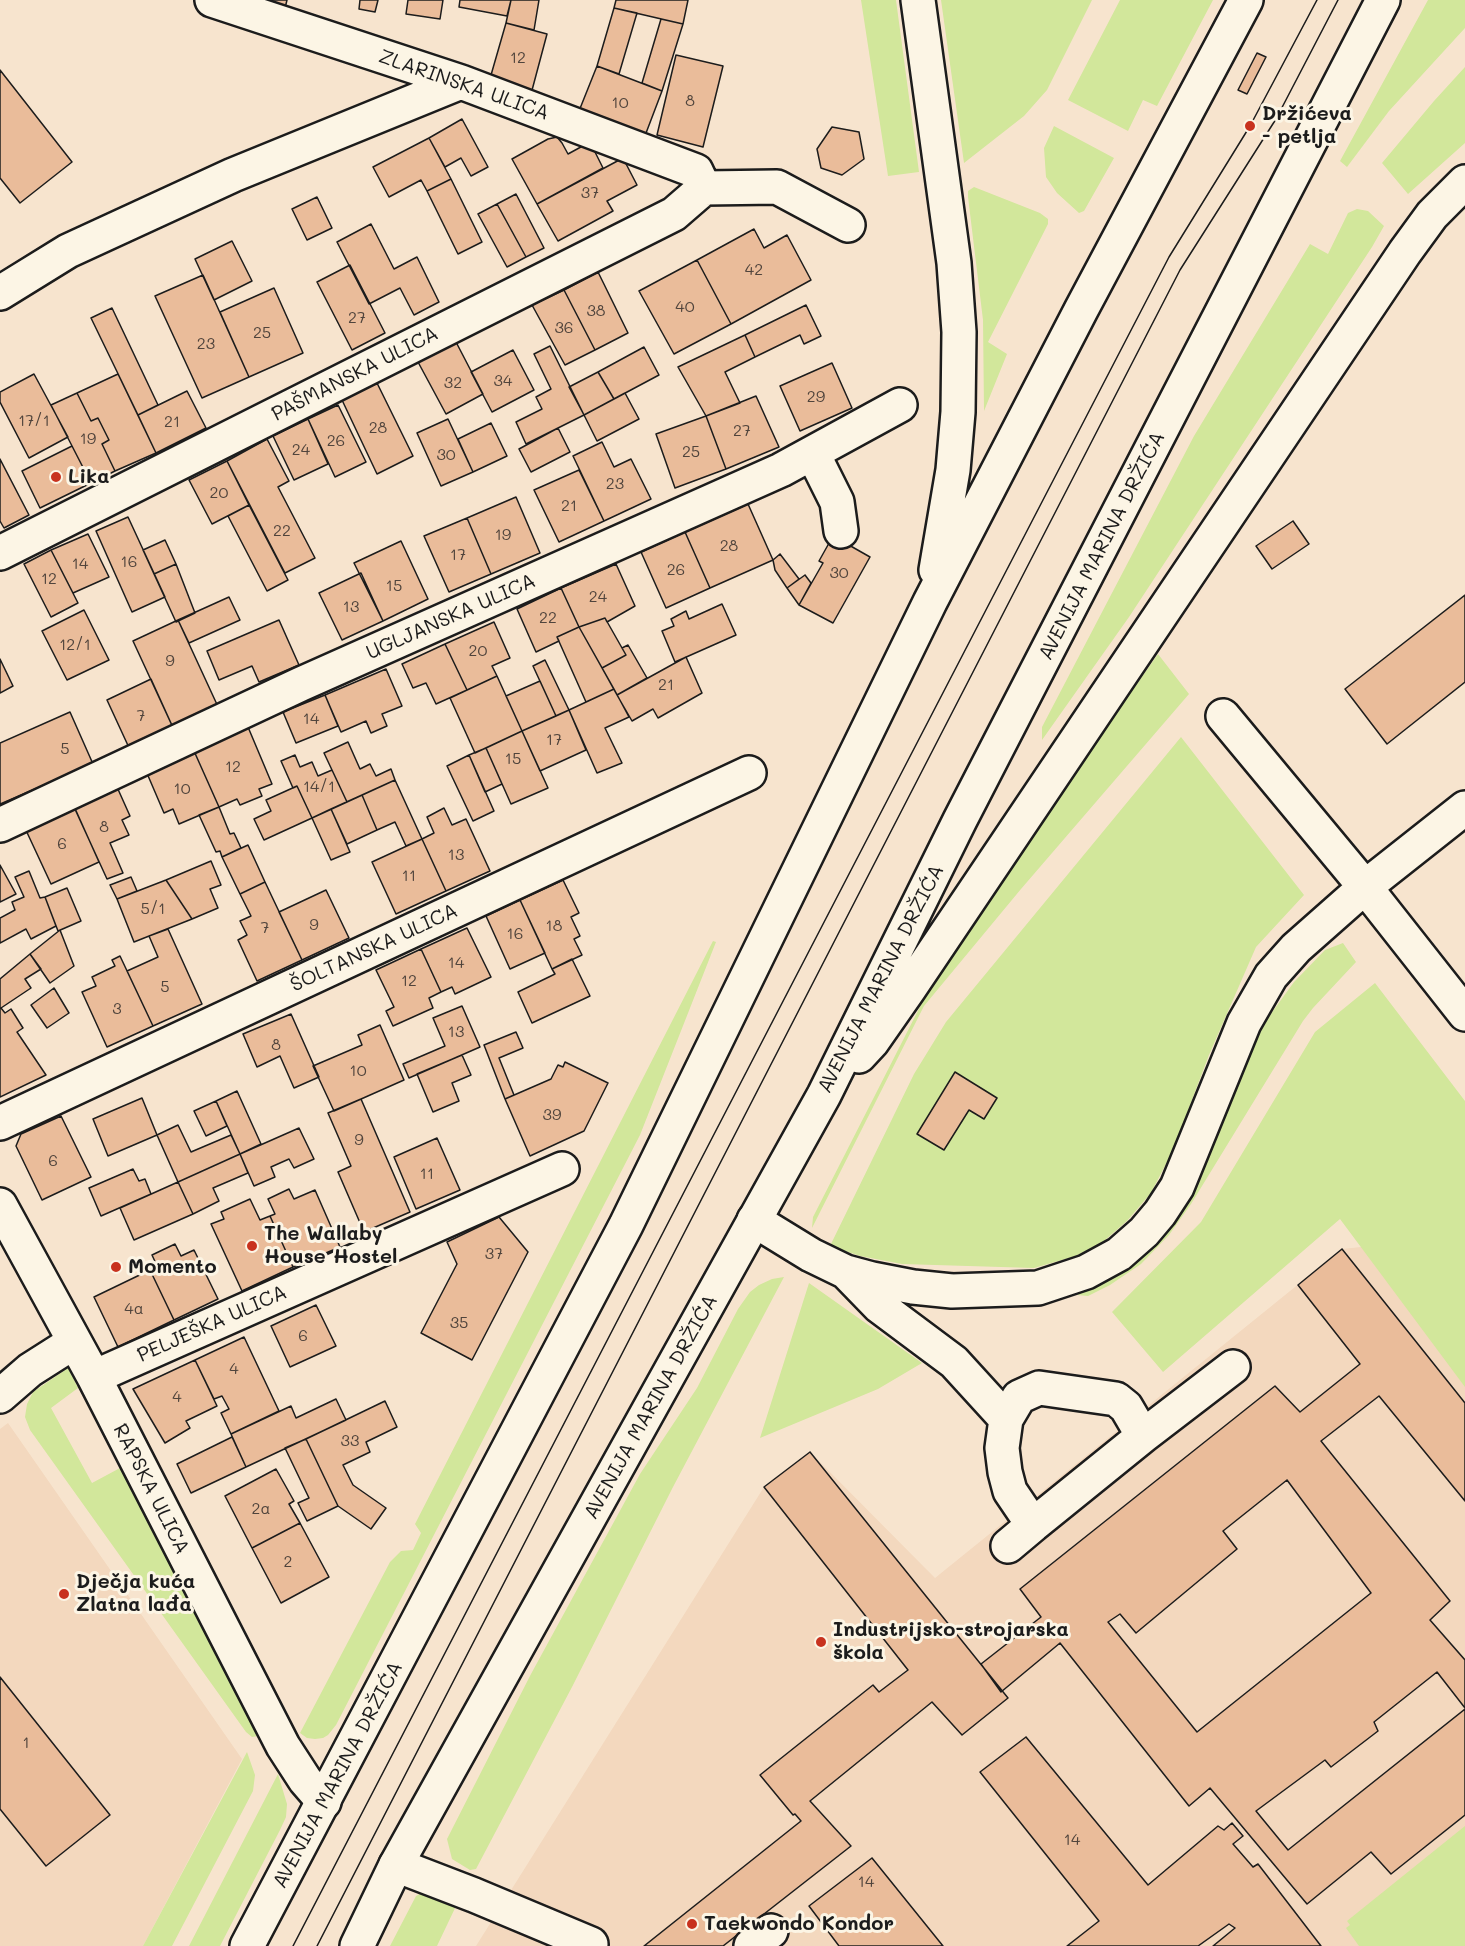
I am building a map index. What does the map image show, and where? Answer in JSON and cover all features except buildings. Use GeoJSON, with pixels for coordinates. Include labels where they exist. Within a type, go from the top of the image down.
{"type":"FeatureCollection","features":[{"type":"Feature","properties":{"kind":"main road","name":"ZLARINSKA ULICA"},"geometry":{"type":"LineString","coordinates":[[212,0],[461,82],[696,171],[704,189]]}},
{"type":"Feature","properties":{"kind":"main road"},"geometry":{"type":"LineString","coordinates":[[918,0],[954,263],[959,332],[958,412],[953,470],[930,602]]}},
{"type":"Feature","properties":{"kind":"main road","name":"AVENIJA MARINA DRŽIĆA"},"geometry":{"type":"LineString","coordinates":[[247,1946],[626,1226],[930,602],[1246,0]]}},
{"type":"Feature","properties":{"kind":"main road","name":"AVENIJA MARINA DRŽIĆA"},"geometry":{"type":"LineString","coordinates":[[357,1946],[396,1865],[824,1095],[966,809],[1383,0]]}},
{"type":"Feature","properties":{"kind":"main road"},"geometry":{"type":"LineString","coordinates":[[0,293],[68,251],[233,175],[461,82]]}},
{"type":"Feature","properties":{"kind":"main road"},"geometry":{"type":"LineString","coordinates":[[824,1095],[872,1042],[909,989],[1405,252],[1432,216],[1465,182]]}},
{"type":"Feature","properties":{"kind":"main road"},"geometry":{"type":"LineString","coordinates":[[704,189],[777,187],[848,225]]}},
{"type":"Feature","properties":{"kind":"main road","name":"PAŠMANSKA ULICA"},"geometry":{"type":"LineString","coordinates":[[0,553],[674,214],[704,189]]}},
{"type":"Feature","properties":{"kind":"main road","name":"UGLJANSKA ULICA"},"geometry":{"type":"LineString","coordinates":[[0,825],[301,684],[813,454],[900,405]]}},
{"type":"Feature","properties":{"kind":"main road"},"geometry":{"type":"LineString","coordinates":[[813,454],[837,502],[840,531]]}},
{"type":"Feature","properties":{"kind":"main road"},"geometry":{"type":"LineString","coordinates":[[1223,716],[1365,887],[1465,1014]]}},
{"type":"Feature","properties":{"kind":"main road","name":"ŠOLTANSKA ULICA"},"geometry":{"type":"LineString","coordinates":[[0,1123],[749,773]]}},
{"type":"Feature","properties":{"kind":"main road"},"geometry":{"type":"LineString","coordinates":[[754,1220],[811,1255],[846,1272],[913,1287],[952,1291],[1038,1288],[1086,1272],[1119,1254],[1144,1232],[1177,1187],[1244,1023],[1271,976],[1296,948],[1365,887],[1465,808]]}},
{"type":"Feature","properties":{"kind":"main road","name":"PELJEŠKA ULICA"},"geometry":{"type":"LineString","coordinates":[[94,1377],[562,1169]]}},
{"type":"Feature","properties":{"kind":"main road","name":"RAPSKA ULICA"},"geometry":{"type":"LineString","coordinates":[[0,1205],[94,1377],[283,1746],[305,1780],[324,1802]]}},
{"type":"Feature","properties":{"kind":"main road"},"geometry":{"type":"LineString","coordinates":[[846,1272],[879,1306],[954,1362],[1006,1419]]}},
{"type":"Feature","properties":{"kind":"main road"},"geometry":{"type":"LineString","coordinates":[[0,1396],[30,1370],[74,1342]]}},
{"type":"Feature","properties":{"kind":"main road"},"geometry":{"type":"LineString","coordinates":[[1008,1546],[1143,1436],[1233,1367]]}},
{"type":"Feature","properties":{"kind":"main road"},"geometry":{"type":"LineString","coordinates":[[1033,1525],[1010,1491],[1002,1448],[1006,1419],[1019,1397],[1039,1388],[1116,1399],[1126,1407],[1143,1436]]}},
{"type":"Feature","properties":{"kind":"main road"},"geometry":{"type":"LineString","coordinates":[[396,1865],[591,1944]]}},
{"type":"Feature","properties":{"kind":"shaded area"},"geometry":{"type":"Polygon","coordinates":[[[1465,1236],[1465,1946],[476,1946],[764,1487],[810,1452],[935,1578],[1342,1249],[1465,1236]]]}},
{"type":"Feature","properties":{"kind":"shaded area","name":"Dječja kuća Zlatna lađa"},"geometry":{"type":"Polygon","coordinates":[[[8,1423],[242,1759],[143,1946],[0,1946],[0,1429],[8,1423]]]}},
{"type":"Feature","properties":{"kind":"green space"},"geometry":{"type":"Polygon","coordinates":[[[861,0],[896,0],[919,172],[888,176],[861,0]]]}},
{"type":"Feature","properties":{"kind":"green space"},"geometry":{"type":"Polygon","coordinates":[[[941,0],[1092,0],[1047,90],[1024,116],[964,163],[941,0]]]}},
{"type":"Feature","properties":{"kind":"green space"},"geometry":{"type":"Polygon","coordinates":[[[1120,0],[1213,0],[1157,106],[1143,100],[1128,131],[1068,100],[1120,0]]]}},
{"type":"Feature","properties":{"kind":"green space"},"geometry":{"type":"Polygon","coordinates":[[[1428,0],[1465,0],[1465,28],[1389,111],[1347,167],[1340,161],[1428,0]]]}},
{"type":"Feature","properties":{"kind":"green space"},"geometry":{"type":"Polygon","coordinates":[[[1465,67],[1465,143],[1408,194],[1382,163],[1465,67]]]}},
{"type":"Feature","properties":{"kind":"green space"},"geometry":{"type":"Polygon","coordinates":[[[1054,126],[1114,158],[1084,211],[1079,213],[1057,193],[1046,177],[1044,148],[1054,126]]]}},
{"type":"Feature","properties":{"kind":"green space"},"geometry":{"type":"Polygon","coordinates":[[[974,187],[1040,213],[1048,219],[1048,224],[988,342],[1007,354],[984,411],[983,320],[968,197],[968,191],[974,187]]]}},
{"type":"Feature","properties":{"kind":"green space"},"geometry":{"type":"Polygon","coordinates":[[[1357,209],[1368,211],[1384,226],[1372,247],[1129,617],[1042,740],[1042,727],[1194,436],[1310,244],[1328,254],[1348,213],[1357,209]]]}},
{"type":"Feature","properties":{"kind":"green space"},"geometry":{"type":"Polygon","coordinates":[[[1158,654],[1189,694],[1021,889],[924,1006],[812,1228],[813,1217],[929,989],[960,937],[1158,654]]]}},
{"type":"Feature","properties":{"kind":"green space"},"geometry":{"type":"Polygon","coordinates":[[[1181,737],[1304,895],[1256,947],[1209,1055],[1173,1150],[1151,1193],[1127,1221],[1104,1241],[1076,1256],[1034,1268],[902,1264],[860,1256],[830,1246],[914,1074],[946,1022],[1181,737]]]}},
{"type":"Feature","properties":{"kind":"green space"},"geometry":{"type":"Polygon","coordinates":[[[713,941],[716,942],[640,1135],[336,1725],[323,1738],[307,1738],[300,1733],[390,1562],[401,1551],[413,1550],[421,1533],[415,1524],[713,941]]]}},
{"type":"Feature","properties":{"kind":"green space"},"geometry":{"type":"Polygon","coordinates":[[[1343,943],[1356,962],[1303,1021],[1191,1204],[1169,1235],[1141,1264],[1110,1285],[1088,1296],[1077,1295],[1123,1270],[1270,1015],[1294,982],[1325,950],[1343,943]]]}},
{"type":"Feature","properties":{"kind":"green space"},"geometry":{"type":"Polygon","coordinates":[[[1375,983],[1465,1101],[1465,1387],[1340,1219],[1163,1372],[1112,1312],[1201,1222],[1315,1032],[1375,983]]]}},
{"type":"Feature","properties":{"kind":"green space"},"geometry":{"type":"Polygon","coordinates":[[[784,1277],[476,1869],[470,1870],[452,1859],[447,1839],[531,1674],[640,1474],[697,1388],[738,1309],[750,1292],[759,1285],[784,1277]]]}},
{"type":"Feature","properties":{"kind":"green space"},"geometry":{"type":"Polygon","coordinates":[[[809,1283],[922,1363],[878,1389],[760,1438],[809,1283]]]}},
{"type":"Feature","properties":{"kind":"green space"},"geometry":{"type":"Polygon","coordinates":[[[68,1368],[78,1388],[51,1408],[92,1483],[120,1468],[258,1736],[252,1737],[246,1732],[30,1430],[25,1417],[27,1404],[33,1392],[68,1368]]]}},
{"type":"Feature","properties":{"kind":"green space"},"geometry":{"type":"Polygon","coordinates":[[[247,1752],[255,1775],[253,1791],[172,1946],[143,1946],[247,1752]]]}},
{"type":"Feature","properties":{"kind":"green space"},"geometry":{"type":"Polygon","coordinates":[[[278,1774],[287,1804],[286,1817],[220,1946],[189,1946],[278,1774]]]}},
{"type":"Feature","properties":{"kind":"green space"},"geometry":{"type":"Polygon","coordinates":[[[1465,1826],[1465,1946],[1359,1946],[1346,1928],[1350,1925],[1347,1921],[1465,1826]]]}},
{"type":"Feature","properties":{"kind":"green space"},"geometry":{"type":"Polygon","coordinates":[[[425,1891],[457,1904],[437,1946],[390,1946],[416,1896],[425,1891]]]}},
{"type":"Feature","properties":{"kind":"tram line"},"geometry":{"type":"LineString","coordinates":[[293,1946],[1169,257],[1250,126],[1317,0]]}},
{"type":"Feature","properties":{"kind":"tram line"},"geometry":{"type":"LineString","coordinates":[[317,1946],[1180,270],[1276,119],[1338,0]]}},
{"type":"Feature","properties":{"kind":"place","name":"Držićeva - petlja"},"geometry":{"type":"Point","coordinates":[1250,126]}},
{"type":"Feature","properties":{"kind":"place","name":"Lika"},"geometry":{"type":"Point","coordinates":[56,477]}},
{"type":"Feature","properties":{"kind":"place","name":"The Wallaby House Hostel"},"geometry":{"type":"Point","coordinates":[252,1246]}},
{"type":"Feature","properties":{"kind":"place","name":"Momento"},"geometry":{"type":"Point","coordinates":[116,1267]}},
{"type":"Feature","properties":{"kind":"place","name":"Dječja kuća Zlatna lađa"},"geometry":{"type":"Point","coordinates":[64,1594]}},
{"type":"Feature","properties":{"kind":"place","name":"Industrijsko-strojarska škola"},"geometry":{"type":"Point","coordinates":[821,1642]}},
{"type":"Feature","properties":{"kind":"place","name":"Taekwondo Kondor"},"geometry":{"type":"Point","coordinates":[692,1924]}}]}
